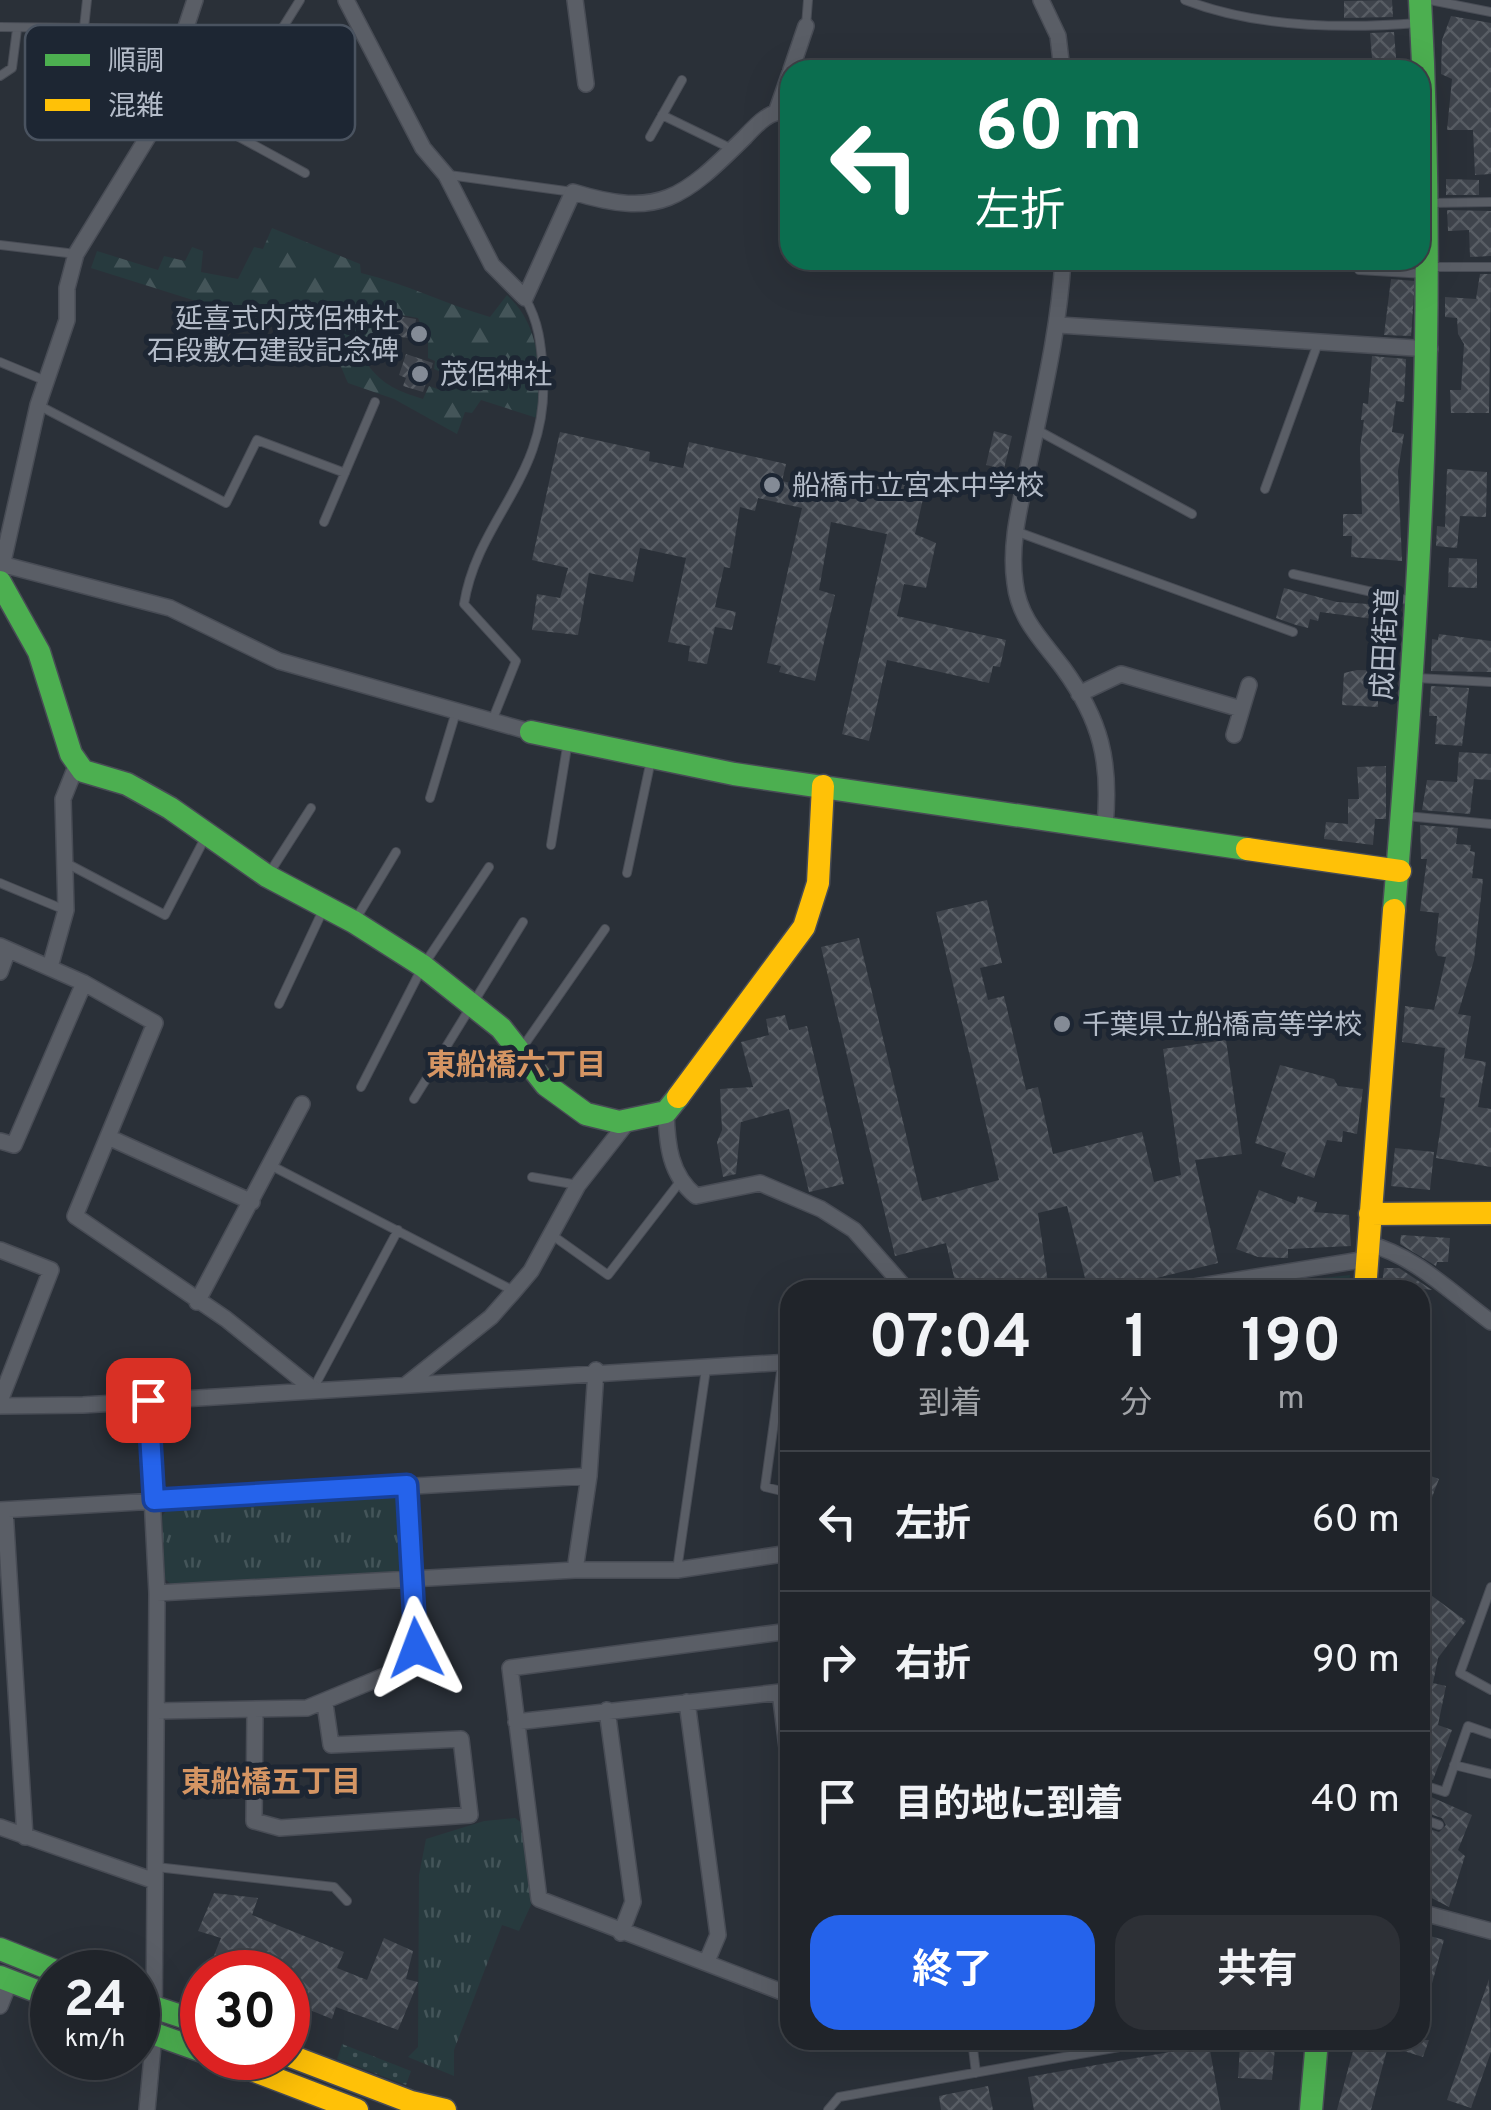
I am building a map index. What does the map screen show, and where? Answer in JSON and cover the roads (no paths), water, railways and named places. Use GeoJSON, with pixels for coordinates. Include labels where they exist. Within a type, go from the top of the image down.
{"type":"FeatureCollection","features":[{"type":"Feature","properties":{"kind":"main road","name":"成田街道"},"geometry":{"type":"LineString","coordinates":[[1424,7],[1425,60]]}},
{"type":"Feature","properties":{"kind":"main road","name":"成田街道"},"geometry":{"type":"LineString","coordinates":[[1366,1280],[1404,816],[1430,349],[1430,258]]}},
{"type":"Feature","properties":{"kind":"main road"},"geometry":{"type":"LineString","coordinates":[[0,578],[39,652],[77,764],[170,808],[267,876],[354,922],[423,966],[500,1028],[546,1085],[586,1114],[629,1120],[666,1112],[804,927],[818,882],[823,786]]}},
{"type":"Feature","properties":{"kind":"main road"},"geometry":{"type":"LineString","coordinates":[[531,732],[651,759],[1400,871]]}},
{"type":"Feature","properties":{"kind":"main road"},"geometry":{"type":"LineString","coordinates":[[1370,1214],[1491,1213]]}},
{"type":"Feature","properties":{"kind":"main road"},"geometry":{"type":"LineString","coordinates":[[0,1949],[30,1961]]}},
{"type":"Feature","properties":{"kind":"main road"},"geometry":{"type":"LineString","coordinates":[[5,1979],[30,1988]]}},
{"type":"Feature","properties":{"kind":"main road"},"geometry":{"type":"LineString","coordinates":[[1305,2109],[1314,2050]]}},
{"type":"Feature","properties":{"kind":"main road"},"geometry":{"type":"LineString","coordinates":[[310,2063],[445,2110]]}},
{"type":"Feature","properties":{"kind":"main road"},"geometry":{"type":"LineString","coordinates":[[279,2080],[357,2110]]}},
{"type":"Feature","properties":{"kind":"street"},"geometry":{"type":"LineString","coordinates":[[187,25],[196,0]]}},
{"type":"Feature","properties":{"kind":"street"},"geometry":{"type":"LineString","coordinates":[[346,0],[422,148],[446,175],[492,265],[525,298],[574,192],[639,207],[661,202],[732,149],[765,116],[780,111]]}},
{"type":"Feature","properties":{"kind":"street"},"geometry":{"type":"LineString","coordinates":[[574,0],[586,84]]}},
{"type":"Feature","properties":{"kind":"street"},"geometry":{"type":"LineString","coordinates":[[1041,0],[1058,36],[1061,60]]}},
{"type":"Feature","properties":{"kind":"street"},"geometry":{"type":"LineString","coordinates":[[795,60],[806,26]]}},
{"type":"Feature","properties":{"kind":"street"},"geometry":{"type":"LineString","coordinates":[[0,578],[2,540],[38,405],[67,320],[66,288],[76,254],[146,140]]}},
{"type":"Feature","properties":{"kind":"street"},"geometry":{"type":"LineString","coordinates":[[1063,270],[1059,325],[1015,532],[1014,581],[1023,616],[1079,694],[1106,757],[1104,825]]}},
{"type":"Feature","properties":{"kind":"street"},"geometry":{"type":"LineString","coordinates":[[1059,325],[1430,349]]}},
{"type":"Feature","properties":{"kind":"street"},"geometry":{"type":"LineString","coordinates":[[1,564],[170,608],[279,661],[531,732]]}},
{"type":"Feature","properties":{"kind":"street"},"geometry":{"type":"LineString","coordinates":[[1079,694],[1121,674],[1241,709]]}},
{"type":"Feature","properties":{"kind":"street"},"geometry":{"type":"LineString","coordinates":[[1234,735],[1248,685]]}},
{"type":"Feature","properties":{"kind":"street"},"geometry":{"type":"LineString","coordinates":[[50,968],[66,910],[68,864],[63,799],[77,764]]}},
{"type":"Feature","properties":{"kind":"street"},"geometry":{"type":"LineString","coordinates":[[0,972],[4,948],[84,983],[154,1023],[75,1216],[313,1389]]}},
{"type":"Feature","properties":{"kind":"street"},"geometry":{"type":"LineString","coordinates":[[0,1140],[14,1145],[84,983]]}},
{"type":"Feature","properties":{"kind":"street"},"geometry":{"type":"LineString","coordinates":[[198,1302],[302,1104]]}},
{"type":"Feature","properties":{"kind":"street"},"geometry":{"type":"LineString","coordinates":[[666,1112],[667,1143],[680,1183],[696,1196],[760,1182],[821,1209],[854,1230],[898,1280]]}},
{"type":"Feature","properties":{"kind":"street"},"geometry":{"type":"LineString","coordinates":[[408,1384],[491,1317],[514,1291],[552,1235],[578,1185],[629,1120]]}},
{"type":"Feature","properties":{"kind":"street"},"geometry":{"type":"LineString","coordinates":[[108,1138],[252,1202]]}},
{"type":"Feature","properties":{"kind":"street"},"geometry":{"type":"LineString","coordinates":[[1227,1280],[1384,1248],[1491,1322]]}},
{"type":"Feature","properties":{"kind":"street"},"geometry":{"type":"LineString","coordinates":[[0,1250],[51,1270],[0,1404],[148,1400],[706,1364],[780,1368]]}},
{"type":"Feature","properties":{"kind":"street"},"geometry":{"type":"LineString","coordinates":[[575,1570],[588,1476],[596,1370]]}},
{"type":"Feature","properties":{"kind":"street"},"geometry":{"type":"LineString","coordinates":[[148,1400],[157,1592],[148,1950]]}},
{"type":"Feature","properties":{"kind":"street"},"geometry":{"type":"LineString","coordinates":[[24,1837],[3,1510],[588,1476]]}},
{"type":"Feature","properties":{"kind":"street"},"geometry":{"type":"LineString","coordinates":[[156,1711],[255,1710],[325,1704],[410,1665],[416,1648],[407,1485]]}},
{"type":"Feature","properties":{"kind":"street"},"geometry":{"type":"LineString","coordinates":[[157,1592],[575,1570],[677,1570],[780,1555]]}},
{"type":"Feature","properties":{"kind":"street"},"geometry":{"type":"LineString","coordinates":[[780,1631],[510,1668],[539,1898],[621,1933],[707,1961],[780,1991]]}},
{"type":"Feature","properties":{"kind":"street"},"geometry":{"type":"LineString","coordinates":[[516,1722],[780,1692]]}},
{"type":"Feature","properties":{"kind":"street"},"geometry":{"type":"LineString","coordinates":[[687,1702],[718,1935],[707,1961]]}},
{"type":"Feature","properties":{"kind":"street"},"geometry":{"type":"LineString","coordinates":[[255,1710],[254,1821],[280,1828],[470,1816],[461,1739],[331,1745],[325,1704]]}},
{"type":"Feature","properties":{"kind":"street"},"geometry":{"type":"LineString","coordinates":[[607,1710],[633,1902],[621,1933]]}},
{"type":"Feature","properties":{"kind":"street"},"geometry":{"type":"LineString","coordinates":[[0,1827],[152,1874]]}},
{"type":"Feature","properties":{"kind":"street"},"geometry":{"type":"LineString","coordinates":[[1430,1915],[1491,1931]]}},
{"type":"Feature","properties":{"kind":"street"},"geometry":{"type":"LineString","coordinates":[[0,2006],[5,1979]]}},
{"type":"Feature","properties":{"kind":"street"},"geometry":{"type":"LineString","coordinates":[[147,2080],[147,2110]]}},
{"type":"Feature","properties":{"kind":"lane"},"geometry":{"type":"LineString","coordinates":[[84,25],[87,0]]}},
{"type":"Feature","properties":{"kind":"lane"},"geometry":{"type":"LineString","coordinates":[[284,25],[300,0]]}},
{"type":"Feature","properties":{"kind":"lane"},"geometry":{"type":"LineString","coordinates":[[806,26],[808,0]]}},
{"type":"Feature","properties":{"kind":"lane"},"geometry":{"type":"LineString","coordinates":[[1186,0],[1215,12],[1307,24],[1424,7],[1491,12]]}},
{"type":"Feature","properties":{"kind":"lane"},"geometry":{"type":"LineString","coordinates":[[0,27],[25,30]]}},
{"type":"Feature","properties":{"kind":"lane"},"geometry":{"type":"LineString","coordinates":[[0,76],[12,68],[17,30]]}},
{"type":"Feature","properties":{"kind":"lane"},"geometry":{"type":"LineString","coordinates":[[650,137],[682,80]]}},
{"type":"Feature","properties":{"kind":"lane"},"geometry":{"type":"LineString","coordinates":[[662,115],[732,149]]}},
{"type":"Feature","properties":{"kind":"lane"},"geometry":{"type":"LineString","coordinates":[[245,140],[305,173]]}},
{"type":"Feature","properties":{"kind":"lane"},"geometry":{"type":"LineString","coordinates":[[446,175],[574,192]]}},
{"type":"Feature","properties":{"kind":"lane"},"geometry":{"type":"LineString","coordinates":[[1430,216],[1491,202]]}},
{"type":"Feature","properties":{"kind":"lane"},"geometry":{"type":"LineString","coordinates":[[0,244],[76,254]]}},
{"type":"Feature","properties":{"kind":"lane"},"geometry":{"type":"LineString","coordinates":[[1360,270],[1491,267]]}},
{"type":"Feature","properties":{"kind":"lane"},"geometry":{"type":"LineString","coordinates":[[492,721],[516,660],[464,604],[485,548],[534,454],[542,423],[545,392],[538,319],[525,298]]}},
{"type":"Feature","properties":{"kind":"lane"},"geometry":{"type":"LineString","coordinates":[[1266,489],[1319,342]]}},
{"type":"Feature","properties":{"kind":"lane"},"geometry":{"type":"LineString","coordinates":[[0,362],[46,381]]}},
{"type":"Feature","properties":{"kind":"lane"},"geometry":{"type":"LineString","coordinates":[[324,522],[375,402]]}},
{"type":"Feature","properties":{"kind":"lane"},"geometry":{"type":"LineString","coordinates":[[38,405],[226,503],[257,440],[345,473]]}},
{"type":"Feature","properties":{"kind":"lane"},"geometry":{"type":"LineString","coordinates":[[1036,430],[1192,514]]}},
{"type":"Feature","properties":{"kind":"lane"},"geometry":{"type":"LineString","coordinates":[[1015,532],[1293,632]]}},
{"type":"Feature","properties":{"kind":"lane"},"geometry":{"type":"LineString","coordinates":[[1293,574],[1416,602]]}},
{"type":"Feature","properties":{"kind":"lane"},"geometry":{"type":"LineString","coordinates":[[1412,678],[1491,682]]}},
{"type":"Feature","properties":{"kind":"lane"},"geometry":{"type":"LineString","coordinates":[[430,798],[456,712]]}},
{"type":"Feature","properties":{"kind":"lane"},"geometry":{"type":"LineString","coordinates":[[551,845],[568,740]]}},
{"type":"Feature","properties":{"kind":"lane"},"geometry":{"type":"LineString","coordinates":[[627,873],[651,759]]}},
{"type":"Feature","properties":{"kind":"lane"},"geometry":{"type":"LineString","coordinates":[[267,876],[311,808]]}},
{"type":"Feature","properties":{"kind":"lane"},"geometry":{"type":"LineString","coordinates":[[1404,816],[1491,824]]}},
{"type":"Feature","properties":{"kind":"lane"},"geometry":{"type":"LineString","coordinates":[[68,864],[165,916],[206,836]]}},
{"type":"Feature","properties":{"kind":"lane"},"geometry":{"type":"LineString","coordinates":[[354,922],[396,852]]}},
{"type":"Feature","properties":{"kind":"lane"},"geometry":{"type":"LineString","coordinates":[[361,1087],[423,966],[489,866]]}},
{"type":"Feature","properties":{"kind":"lane"},"geometry":{"type":"LineString","coordinates":[[0,883],[66,910]]}},
{"type":"Feature","properties":{"kind":"lane"},"geometry":{"type":"LineString","coordinates":[[279,1004],[324,906]]}},
{"type":"Feature","properties":{"kind":"lane"},"geometry":{"type":"LineString","coordinates":[[414,1099],[523,922]]}},
{"type":"Feature","properties":{"kind":"lane"},"geometry":{"type":"LineString","coordinates":[[519,1054],[605,929]]}},
{"type":"Feature","properties":{"kind":"lane"},"geometry":{"type":"LineString","coordinates":[[272,1166],[514,1291]]}},
{"type":"Feature","properties":{"kind":"lane"},"geometry":{"type":"LineString","coordinates":[[532,1177],[578,1185]]}},
{"type":"Feature","properties":{"kind":"lane"},"geometry":{"type":"LineString","coordinates":[[552,1235],[608,1275],[680,1183]]}},
{"type":"Feature","properties":{"kind":"lane"},"geometry":{"type":"LineString","coordinates":[[313,1389],[398,1230]]}},
{"type":"Feature","properties":{"kind":"lane"},"geometry":{"type":"LineString","coordinates":[[677,1570],[706,1364]]}},
{"type":"Feature","properties":{"kind":"lane"},"geometry":{"type":"LineString","coordinates":[[780,1402],[765,1488],[780,1490]]}},
{"type":"Feature","properties":{"kind":"lane"},"geometry":{"type":"LineString","coordinates":[[1491,1587],[1460,1673],[1491,1690]]}},
{"type":"Feature","properties":{"kind":"lane"},"geometry":{"type":"LineString","coordinates":[[1430,1787],[1445,1792],[1468,1726],[1491,1734]]}},
{"type":"Feature","properties":{"kind":"lane"},"geometry":{"type":"LineString","coordinates":[[1454,1764],[1491,1774]]}},
{"type":"Feature","properties":{"kind":"lane"},"geometry":{"type":"LineString","coordinates":[[1430,1822],[1439,1825]]}},
{"type":"Feature","properties":{"kind":"lane"},"geometry":{"type":"LineString","coordinates":[[152,1874],[334,1887],[348,1901]]}},
{"type":"Feature","properties":{"kind":"lane"},"geometry":{"type":"LineString","coordinates":[[973,2050],[976,2073]]}},
{"type":"Feature","properties":{"kind":"lane"},"geometry":{"type":"LineString","coordinates":[[828,2110],[839,2097],[1104,2050]]}},
{"type":"Feature","properties":{"kind":"place","name":"延喜式内茂侶神社 石段敷石建設記念碑"},"geometry":{"type":"Point","coordinates":[419,334]}},
{"type":"Feature","properties":{"kind":"place","name":"茂侶神社"},"geometry":{"type":"Point","coordinates":[420,374]}},
{"type":"Feature","properties":{"kind":"place","name":"船橋市立宮本中学校"},"geometry":{"type":"Point","coordinates":[772,485]}},
{"type":"Feature","properties":{"kind":"place","name":"千葉県立船橋高等学校"},"geometry":{"type":"Point","coordinates":[1062,1024]}},
{"type":"Feature","properties":{"kind":"district","name":"東船橋六丁目"},"geometry":{"type":"Point","coordinates":[516,1065]}},
{"type":"Feature","properties":{"kind":"district","name":"東船橋五丁目"},"geometry":{"type":"Point","coordinates":[271,1782]}}]}
